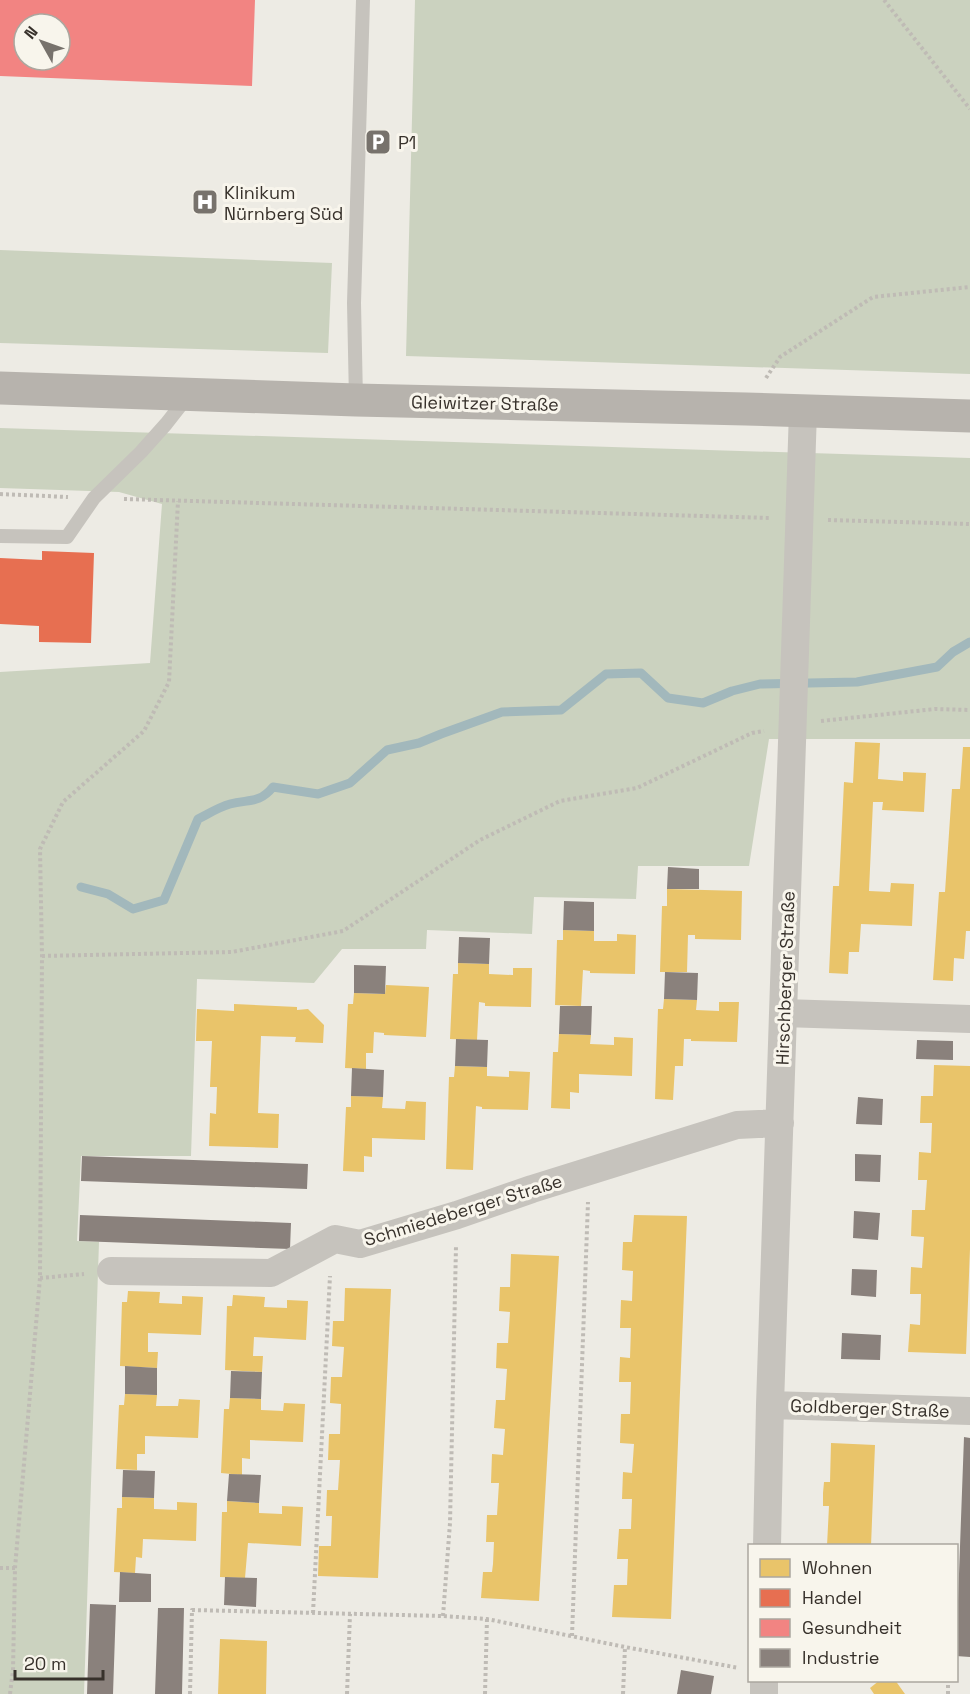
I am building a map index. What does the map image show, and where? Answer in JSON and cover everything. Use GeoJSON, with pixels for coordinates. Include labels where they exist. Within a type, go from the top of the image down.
{"type":"FeatureCollection","features":[{"type":"Feature","properties":{"kind":"main road","name":"Gleiwitzer Straße"},"geometry":{"type":"LineString","coordinates":[[0,388],[970,416]]}},
{"type":"Feature","properties":{"kind":"street","name":"Hirschberger Straße"},"geometry":{"type":"LineString","coordinates":[[767,1544],[803,411]]}},
{"type":"Feature","properties":{"kind":"street"},"geometry":{"type":"LineString","coordinates":[[783,1013],[970,1019]]}},
{"type":"Feature","properties":{"kind":"street","name":"Schmiedeberger Straße"},"geometry":{"type":"LineString","coordinates":[[335,1239],[360,1244],[737,1125],[780,1123]]}},
{"type":"Feature","properties":{"kind":"street"},"geometry":{"type":"LineString","coordinates":[[111,1272],[271,1274],[335,1239]]}},
{"type":"Feature","properties":{"kind":"street","name":"Goldberger Straße"},"geometry":{"type":"LineString","coordinates":[[770,1405],[970,1411]]}},
{"type":"Feature","properties":{"kind":"lane"},"geometry":{"type":"LineString","coordinates":[[356,400],[354,303],[363,0]]}},
{"type":"Feature","properties":{"kind":"lane"},"geometry":{"type":"LineString","coordinates":[[0,536],[67,537],[94,498],[141,452],[189,394]]}},
{"type":"Feature","properties":{"kind":"path"},"geometry":{"type":"LineString","coordinates":[[884,0],[970,109]]}},
{"type":"Feature","properties":{"kind":"path"},"geometry":{"type":"LineString","coordinates":[[746,409],[780,357],[873,297],[970,287]]}},
{"type":"Feature","properties":{"kind":"path"},"geometry":{"type":"LineString","coordinates":[[0,494],[970,524]]}},
{"type":"Feature","properties":{"kind":"path"},"geometry":{"type":"LineString","coordinates":[[10,1694],[13,1670],[15,1568],[40,1278],[42,956],[40,849],[63,802],[144,731],[169,682],[178,501]]}},
{"type":"Feature","properties":{"kind":"path"},"geometry":{"type":"LineString","coordinates":[[42,956],[232,952],[343,931],[480,840],[560,801],[637,788],[752,733],[794,697],[970,710]]}},
{"type":"Feature","properties":{"kind":"path"},"geometry":{"type":"LineString","coordinates":[[572,1636],[590,1171]]}},
{"type":"Feature","properties":{"kind":"path"},"geometry":{"type":"LineString","coordinates":[[443,1616],[450,1523],[457,1215]]}},
{"type":"Feature","properties":{"kind":"path"},"geometry":{"type":"LineString","coordinates":[[313,1613],[328,1284],[335,1239]]}},
{"type":"Feature","properties":{"kind":"path"},"geometry":{"type":"LineString","coordinates":[[40,1278],[111,1272]]}},
{"type":"Feature","properties":{"kind":"path"},"geometry":{"type":"LineString","coordinates":[[0,1568],[15,1568]]}},
{"type":"Feature","properties":{"kind":"path"},"geometry":{"type":"LineString","coordinates":[[190,1694],[192,1610],[487,1619],[748,1670]]}},
{"type":"Feature","properties":{"kind":"path"},"geometry":{"type":"LineString","coordinates":[[348,1694],[350,1614]]}},
{"type":"Feature","properties":{"kind":"path"},"geometry":{"type":"LineString","coordinates":[[485,1694],[487,1619]]}},
{"type":"Feature","properties":{"kind":"path"},"geometry":{"type":"LineString","coordinates":[[623,1694],[625,1647]]}},
{"type":"Feature","properties":{"kind":"green space"},"geometry":{"type":"Polygon","coordinates":[[[415,0],[970,0],[970,374],[406,356],[415,0]]]}},
{"type":"Feature","properties":{"kind":"green space"},"geometry":{"type":"Polygon","coordinates":[[[0,250],[332,263],[328,353],[0,343],[0,250]]]}},
{"type":"Feature","properties":{"kind":"green space"},"geometry":{"type":"Polygon","coordinates":[[[0,428],[970,458],[970,739],[769,739],[749,866],[638,866],[636,899],[534,897],[532,934],[427,930],[426,949],[342,949],[314,983],[197,979],[191,1156],[81,1156],[77,1241],[99,1242],[84,1694],[0,1694],[0,672],[150,663],[162,504],[119,492],[0,488],[0,428]]]}},
{"type":"Feature","properties":{"kind":"building: Wohnen"},"geometry":{"type":"Polygon","coordinates":[[[855,742],[880,743],[878,779],[903,781],[903,772],[926,773],[924,812],[882,810],[883,802],[873,802],[869,891],[890,892],[891,883],[914,884],[912,926],[861,924],[859,952],[849,952],[848,974],[829,973],[833,886],[839,886],[844,782],[853,783],[855,742]]]}},
{"type":"Feature","properties":{"kind":"building: Wohnen"},"geometry":{"type":"Polygon","coordinates":[[[963,747],[970,747],[970,931],[966,931],[964,959],[954,958],[953,981],[933,980],[939,892],[945,892],[952,789],[960,789],[963,747]]]}},
{"type":"Feature","properties":{"kind":"building: Wohnen"},"geometry":{"type":"Polygon","coordinates":[[[667,889],[742,891],[741,940],[695,939],[695,935],[688,935],[687,972],[660,972],[662,906],[667,906],[667,889]]]}},
{"type":"Feature","properties":{"kind":"building: Wohnen"},"geometry":{"type":"Polygon","coordinates":[[[563,930],[594,931],[594,941],[617,941],[617,934],[636,935],[635,974],[590,973],[590,971],[583,970],[581,1006],[555,1005],[557,940],[563,940],[563,930]]]}},
{"type":"Feature","properties":{"kind":"building: Wohnen"},"geometry":{"type":"Polygon","coordinates":[[[458,963],[489,964],[489,974],[513,975],[513,968],[532,968],[531,1007],[485,1006],[485,1003],[479,1002],[477,1040],[450,1039],[453,974],[458,974],[458,963]]]}},
{"type":"Feature","properties":{"kind":"building: Wohnen"},"geometry":{"type":"Polygon","coordinates":[[[386,985],[429,987],[426,1037],[384,1035],[384,1033],[374,1032],[373,1053],[366,1053],[366,1069],[345,1068],[348,1004],[353,1004],[354,993],[385,994],[386,985]]]}},
{"type":"Feature","properties":{"kind":"building: Wohnen"},"geometry":{"type":"Polygon","coordinates":[[[664,999],[697,1000],[696,1010],[719,1011],[719,1002],[739,1002],[737,1042],[684,1039],[683,1066],[675,1066],[673,1100],[655,1099],[658,1009],[663,1009],[664,999]]]}},
{"type":"Feature","properties":{"kind":"building: Wohnen"},"geometry":{"type":"Polygon","coordinates":[[[234,1004],[308,1009],[324,1025],[323,1043],[295,1042],[296,1037],[261,1036],[258,1113],[279,1114],[278,1148],[209,1146],[210,1113],[216,1114],[217,1087],[210,1087],[212,1041],[196,1041],[197,1009],[234,1011],[234,1004]]]}},
{"type":"Feature","properties":{"kind":"building: Wohnen"},"geometry":{"type":"Polygon","coordinates":[[[559,1034],[591,1035],[590,1044],[614,1045],[614,1037],[633,1038],[632,1076],[579,1074],[579,1093],[570,1092],[570,1109],[551,1108],[553,1052],[558,1052],[559,1034]]]}},
{"type":"Feature","properties":{"kind":"building: Wohnen"},"geometry":{"type":"Polygon","coordinates":[[[934,1065],[970,1066],[970,1249],[966,1354],[908,1352],[910,1324],[920,1325],[921,1294],[910,1294],[911,1267],[922,1268],[924,1237],[911,1236],[912,1210],[925,1210],[927,1180],[918,1180],[919,1152],[931,1153],[932,1123],[920,1123],[921,1096],[933,1096],[934,1065]]]}},
{"type":"Feature","properties":{"kind":"building: Wohnen"},"geometry":{"type":"Polygon","coordinates":[[[455,1066],[487,1067],[487,1076],[509,1077],[509,1071],[530,1072],[528,1110],[482,1109],[476,1106],[473,1170],[446,1169],[449,1077],[454,1077],[455,1066]]]}},
{"type":"Feature","properties":{"kind":"building: Wohnen"},"geometry":{"type":"Polygon","coordinates":[[[351,1096],[383,1097],[382,1108],[405,1109],[406,1101],[426,1102],[425,1140],[372,1138],[372,1157],[364,1156],[364,1172],[343,1171],[346,1107],[351,1107],[351,1096]]]}},
{"type":"Feature","properties":{"kind":"building: Wohnen"},"geometry":{"type":"Polygon","coordinates":[[[634,1215],[687,1216],[671,1619],[612,1617],[614,1585],[627,1585],[628,1559],[617,1559],[619,1529],[631,1529],[632,1499],[622,1499],[623,1472],[632,1473],[634,1444],[620,1443],[621,1414],[630,1414],[631,1382],[619,1382],[620,1357],[630,1358],[631,1328],[620,1328],[621,1300],[632,1301],[633,1271],[622,1270],[623,1242],[632,1242],[634,1215]]]}},
{"type":"Feature","properties":{"kind":"building: Wohnen"},"geometry":{"type":"Polygon","coordinates":[[[511,1254],[559,1256],[539,1601],[481,1598],[483,1572],[492,1572],[493,1564],[494,1542],[486,1542],[487,1515],[497,1515],[499,1483],[491,1483],[492,1454],[503,1455],[505,1429],[494,1428],[496,1400],[505,1400],[507,1369],[496,1368],[497,1343],[508,1343],[510,1312],[499,1311],[500,1287],[510,1287],[511,1254]]]}},
{"type":"Feature","properties":{"kind":"building: Wohnen"},"geometry":{"type":"Polygon","coordinates":[[[345,1288],[391,1289],[378,1578],[318,1576],[319,1546],[331,1546],[332,1516],[326,1516],[327,1490],[338,1490],[340,1460],[328,1460],[329,1434],[340,1434],[341,1404],[330,1403],[331,1377],[342,1377],[344,1347],[332,1346],[333,1321],[344,1321],[345,1288]]]}},
{"type":"Feature","properties":{"kind":"building: Wohnen"},"geometry":{"type":"Polygon","coordinates":[[[128,1291],[160,1292],[159,1303],[182,1304],[182,1296],[203,1297],[201,1335],[148,1333],[148,1352],[158,1352],[157,1368],[120,1366],[122,1302],[127,1302],[128,1291]]]}},
{"type":"Feature","properties":{"kind":"building: Wohnen"},"geometry":{"type":"Polygon","coordinates":[[[233,1295],[265,1297],[264,1307],[287,1308],[287,1300],[308,1301],[306,1340],[254,1337],[253,1356],[263,1356],[262,1372],[225,1370],[227,1306],[232,1306],[233,1295]]]}},
{"type":"Feature","properties":{"kind":"building: Wohnen"},"geometry":{"type":"Polygon","coordinates":[[[125,1394],[157,1395],[156,1406],[178,1406],[179,1399],[200,1400],[198,1438],[145,1436],[145,1454],[137,1454],[137,1470],[116,1469],[119,1405],[124,1405],[125,1394]]]}},
{"type":"Feature","properties":{"kind":"building: Wohnen"},"geometry":{"type":"Polygon","coordinates":[[[230,1398],[261,1399],[261,1410],[283,1411],[284,1403],[305,1404],[303,1442],[250,1440],[250,1459],[242,1458],[242,1475],[221,1473],[224,1409],[229,1409],[230,1398]]]}},
{"type":"Feature","properties":{"kind":"building: Wohnen"},"geometry":{"type":"Polygon","coordinates":[[[831,1443],[875,1445],[871,1544],[827,1544],[829,1506],[823,1506],[823,1493],[824,1482],[830,1482],[831,1443]]]}},
{"type":"Feature","properties":{"kind":"building: Wohnen"},"geometry":{"type":"Polygon","coordinates":[[[122,1497],[154,1498],[154,1509],[177,1510],[177,1502],[197,1503],[196,1541],[143,1539],[142,1558],[136,1557],[135,1573],[114,1572],[117,1508],[122,1508],[122,1497]]]}},
{"type":"Feature","properties":{"kind":"building: Wohnen"},"geometry":{"type":"Polygon","coordinates":[[[227,1501],[259,1503],[259,1513],[282,1514],[282,1506],[303,1507],[301,1546],[248,1543],[245,1578],[220,1577],[222,1512],[227,1512],[227,1501]]]}},
{"type":"Feature","properties":{"kind":"building: Wohnen"},"geometry":{"type":"Polygon","coordinates":[[[220,1639],[267,1641],[266,1694],[218,1694],[220,1639]]]}},
{"type":"Feature","properties":{"kind":"building: Wohnen"},"geometry":{"type":"Polygon","coordinates":[[[878,1682],[896,1682],[905,1694],[874,1694],[870,1688],[878,1682]]]}},
{"type":"Feature","properties":{"kind":"building: Handel"},"geometry":{"type":"Polygon","coordinates":[[[42,551],[94,553],[91,643],[39,642],[39,626],[0,624],[0,558],[42,560],[42,551]]]}},
{"type":"Feature","properties":{"kind":"building: Gesundheit"},"geometry":{"type":"Polygon","coordinates":[[[0,0],[255,0],[252,86],[0,76],[0,0]]]}},
{"type":"Feature","properties":{"kind":"building: Industrie"},"geometry":{"type":"Polygon","coordinates":[[[668,867],[699,869],[699,889],[667,889],[668,867]]]}},
{"type":"Feature","properties":{"kind":"building: Industrie"},"geometry":{"type":"Polygon","coordinates":[[[564,901],[594,902],[594,931],[563,930],[564,901]]]}},
{"type":"Feature","properties":{"kind":"building: Industrie"},"geometry":{"type":"Polygon","coordinates":[[[459,937],[490,938],[489,964],[458,963],[459,937]]]}},
{"type":"Feature","properties":{"kind":"building: Industrie"},"geometry":{"type":"Polygon","coordinates":[[[354,965],[386,966],[385,994],[354,993],[354,965]]]}},
{"type":"Feature","properties":{"kind":"building: Industrie"},"geometry":{"type":"Polygon","coordinates":[[[665,972],[698,973],[697,1000],[664,999],[665,972]]]}},
{"type":"Feature","properties":{"kind":"building: Industrie"},"geometry":{"type":"Polygon","coordinates":[[[560,1006],[592,1006],[591,1035],[559,1034],[560,1006]]]}},
{"type":"Feature","properties":{"kind":"building: Industrie"},"geometry":{"type":"Polygon","coordinates":[[[456,1039],[488,1040],[487,1067],[455,1066],[456,1039]]]}},
{"type":"Feature","properties":{"kind":"building: Industrie"},"geometry":{"type":"Polygon","coordinates":[[[917,1040],[953,1041],[953,1060],[916,1059],[917,1040]]]}},
{"type":"Feature","properties":{"kind":"building: Industrie"},"geometry":{"type":"Polygon","coordinates":[[[352,1068],[384,1070],[383,1097],[351,1096],[352,1068]]]}},
{"type":"Feature","properties":{"kind":"building: Industrie"},"geometry":{"type":"Polygon","coordinates":[[[858,1097],[883,1099],[882,1125],[856,1124],[858,1097]]]}},
{"type":"Feature","properties":{"kind":"building: Industrie"},"geometry":{"type":"Polygon","coordinates":[[[855,1154],[881,1155],[880,1182],[855,1181],[855,1154]]]}},
{"type":"Feature","properties":{"kind":"building: Industrie"},"geometry":{"type":"Polygon","coordinates":[[[82,1156],[308,1164],[307,1189],[81,1181],[82,1156]]]}},
{"type":"Feature","properties":{"kind":"building: Industrie"},"geometry":{"type":"Polygon","coordinates":[[[854,1211],[880,1213],[878,1240],[853,1238],[854,1211]]]}},
{"type":"Feature","properties":{"kind":"building: Industrie"},"geometry":{"type":"Polygon","coordinates":[[[80,1215],[291,1223],[290,1249],[79,1241],[80,1215]]]}},
{"type":"Feature","properties":{"kind":"building: Industrie"},"geometry":{"type":"Polygon","coordinates":[[[852,1269],[877,1270],[876,1297],[851,1295],[852,1269]]]}},
{"type":"Feature","properties":{"kind":"building: Industrie"},"geometry":{"type":"Polygon","coordinates":[[[842,1333],[881,1335],[880,1360],[841,1359],[842,1333]]]}},
{"type":"Feature","properties":{"kind":"building: Industrie"},"geometry":{"type":"Polygon","coordinates":[[[125,1366],[157,1368],[157,1395],[125,1394],[125,1366]]]}},
{"type":"Feature","properties":{"kind":"building: Industrie"},"geometry":{"type":"Polygon","coordinates":[[[231,1371],[262,1372],[261,1399],[230,1398],[231,1371]]]}},
{"type":"Feature","properties":{"kind":"building: Industrie"},"geometry":{"type":"Polygon","coordinates":[[[964,1437],[970,1438],[970,1657],[958,1656],[964,1437]]]}},
{"type":"Feature","properties":{"kind":"building: Industrie"},"geometry":{"type":"Polygon","coordinates":[[[123,1470],[155,1471],[154,1498],[122,1497],[123,1470]]]}},
{"type":"Feature","properties":{"kind":"building: Industrie"},"geometry":{"type":"Polygon","coordinates":[[[229,1474],[261,1475],[259,1503],[227,1501],[229,1474]]]}},
{"type":"Feature","properties":{"kind":"building: Industrie"},"geometry":{"type":"Polygon","coordinates":[[[120,1572],[151,1574],[151,1602],[119,1602],[120,1572]]]}},
{"type":"Feature","properties":{"kind":"building: Industrie"},"geometry":{"type":"Polygon","coordinates":[[[225,1577],[257,1578],[256,1607],[224,1605],[225,1577]]]}},
{"type":"Feature","properties":{"kind":"building: Industrie"},"geometry":{"type":"Polygon","coordinates":[[[90,1604],[116,1605],[113,1694],[87,1694],[90,1604]]]}},
{"type":"Feature","properties":{"kind":"building: Industrie"},"geometry":{"type":"Polygon","coordinates":[[[158,1608],[184,1608],[182,1694],[155,1694],[158,1608]]]}},
{"type":"Feature","properties":{"kind":"building: Industrie"},"geometry":{"type":"Polygon","coordinates":[[[681,1670],[714,1676],[711,1694],[677,1694],[681,1670]]]}},
{"type":"Feature","properties":{"kind":"waterway"},"geometry":{"type":"LineString","coordinates":[[81,887],[108,894],[133,909],[164,900],[198,819],[230,804],[258,799],[273,787],[318,794],[350,783],[387,750],[419,743],[502,712],[561,710],[606,674],[641,673],[668,698],[703,703],[732,691],[760,684],[857,682],[937,667],[953,652],[970,642]]}},
{"type":"Feature","properties":{"kind":"place","name":"P1"},"geometry":{"type":"Point","coordinates":[378,142]}},
{"type":"Feature","properties":{"kind":"place","name":"Klinikum Nürnberg Süd"},"geometry":{"type":"Point","coordinates":[205,202]}}]}
